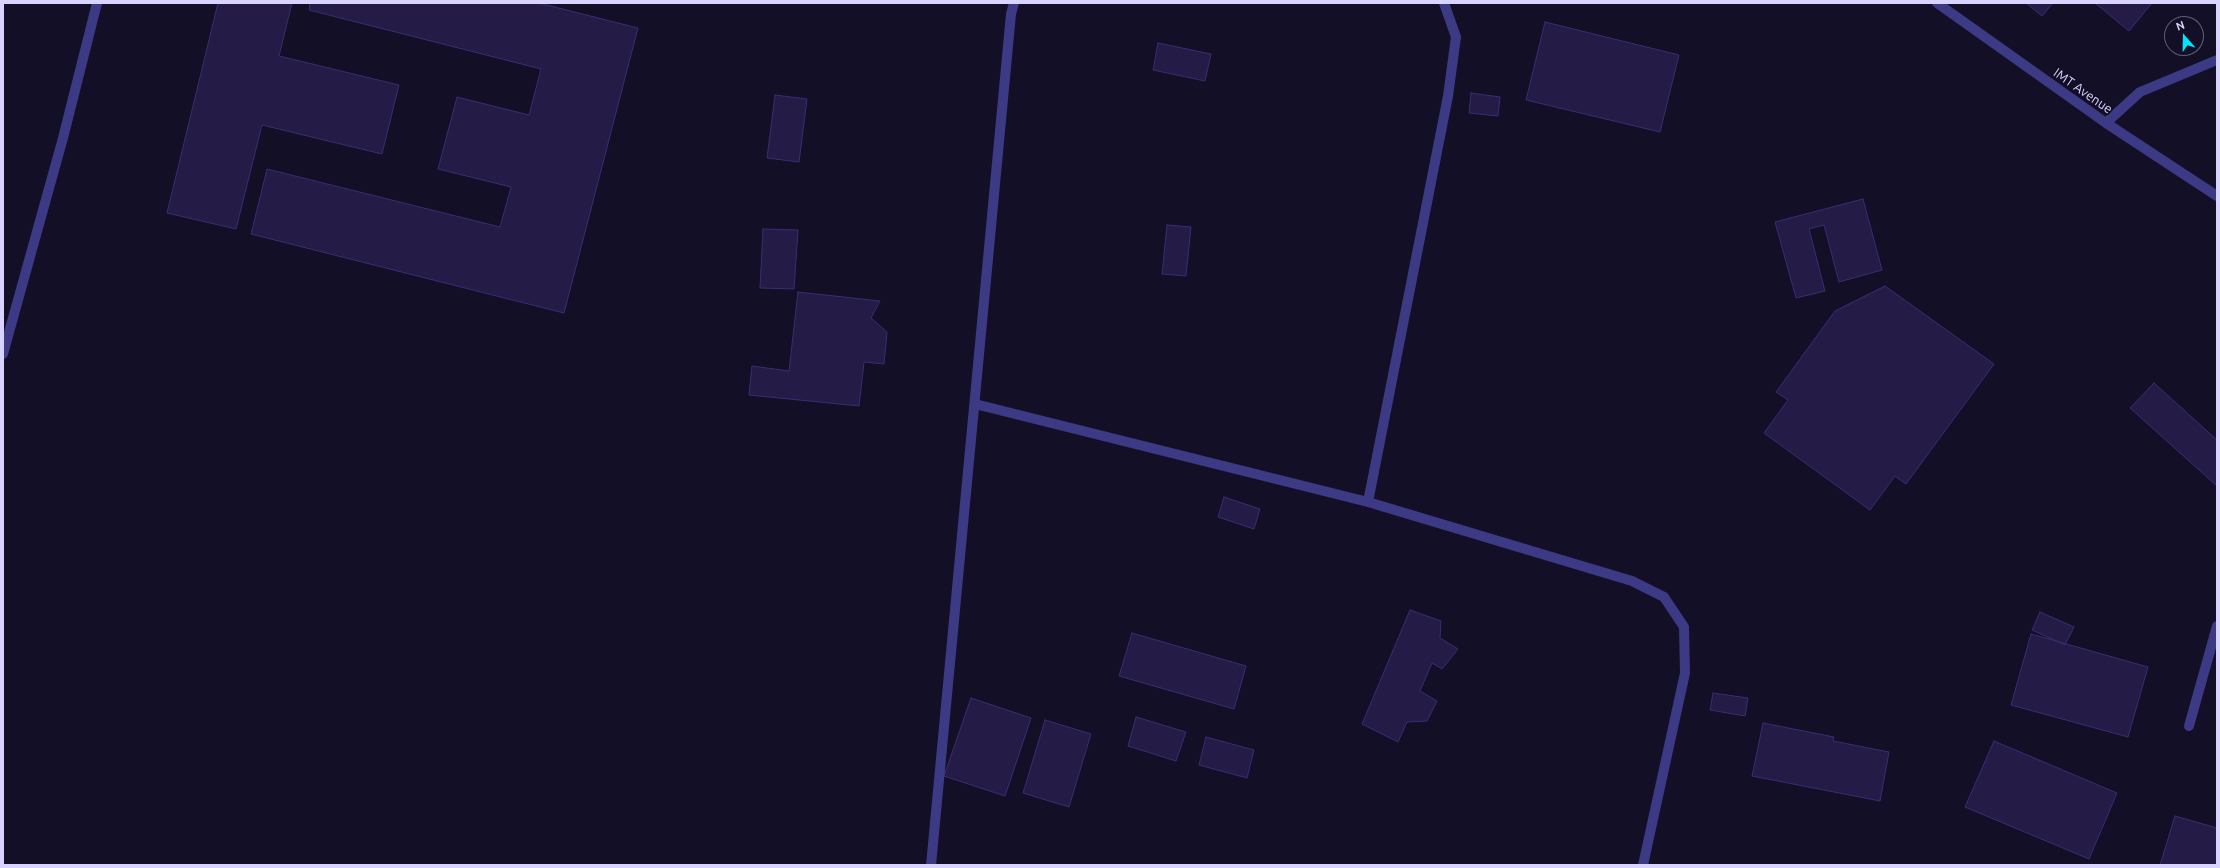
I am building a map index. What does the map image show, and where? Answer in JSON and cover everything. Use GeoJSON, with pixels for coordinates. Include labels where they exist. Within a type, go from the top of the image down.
{"type":"FeatureCollection","features":[{"type":"Feature","properties":{"kind":"street"},"geometry":{"type":"LineString","coordinates":[[3,354],[63,138],[97,3]]}},
{"type":"Feature","properties":{"kind":"street"},"geometry":{"type":"LineString","coordinates":[[930,865],[975,404],[1010,22],[1014,3]]}},
{"type":"Feature","properties":{"kind":"street"},"geometry":{"type":"LineString","coordinates":[[1368,502],[1448,96],[1456,37],[1444,3]]}},
{"type":"Feature","properties":{"kind":"street","name":"IMT Avenue"},"geometry":{"type":"LineString","coordinates":[[1937,3],[2106,123],[2217,196]]}},
{"type":"Feature","properties":{"kind":"street"},"geometry":{"type":"LineString","coordinates":[[2106,123],[2140,92],[2217,60]]}},
{"type":"Feature","properties":{"kind":"street"},"geometry":{"type":"LineString","coordinates":[[975,404],[1368,502],[1632,581],[1664,597],[1684,627],[1685,673],[1643,865]]}},
{"type":"Feature","properties":{"kind":"street"},"geometry":{"type":"LineString","coordinates":[[2189,726],[2217,626]]}},
{"type":"Feature","properties":{"kind":"building"},"geometry":{"type":"Polygon","coordinates":[[[218,3],[292,3],[279,56],[399,85],[382,154],[262,125],[236,229],[167,213],[218,3]]]}},
{"type":"Feature","properties":{"kind":"building"},"geometry":{"type":"Polygon","coordinates":[[[310,3],[539,3],[638,28],[564,313],[251,234],[267,169],[500,227],[511,187],[438,169],[457,97],[529,115],[541,69],[309,10],[310,3]]]}},
{"type":"Feature","properties":{"kind":"building"},"geometry":{"type":"Polygon","coordinates":[[[2026,3],[2053,3],[2042,16],[2026,3]]]}},
{"type":"Feature","properties":{"kind":"building"},"geometry":{"type":"Polygon","coordinates":[[[2095,3],[2152,3],[2129,31],[2095,3]]]}},
{"type":"Feature","properties":{"kind":"building"},"geometry":{"type":"Polygon","coordinates":[[[1545,22],[1679,55],[1660,132],[1526,100],[1545,22]]]}},
{"type":"Feature","properties":{"kind":"building"},"geometry":{"type":"Polygon","coordinates":[[[1158,43],[1211,54],[1205,81],[1153,70],[1158,43]]]}},
{"type":"Feature","properties":{"kind":"building"},"geometry":{"type":"Polygon","coordinates":[[[1471,93],[1500,97],[1498,116],[1469,113],[1471,93]]]}},
{"type":"Feature","properties":{"kind":"building"},"geometry":{"type":"Polygon","coordinates":[[[775,95],[807,99],[799,162],[767,158],[775,95]]]}},
{"type":"Feature","properties":{"kind":"building"},"geometry":{"type":"Polygon","coordinates":[[[1863,199],[1882,270],[1839,282],[1824,225],[1809,229],[1825,291],[1796,298],[1775,222],[1863,199]]]}},
{"type":"Feature","properties":{"kind":"building"},"geometry":{"type":"Polygon","coordinates":[[[1167,225],[1191,227],[1186,276],[1162,274],[1167,225]]]}},
{"type":"Feature","properties":{"kind":"building"},"geometry":{"type":"Polygon","coordinates":[[[763,229],[798,230],[794,289],[760,288],[763,229]]]}},
{"type":"Feature","properties":{"kind":"building"},"geometry":{"type":"Polygon","coordinates":[[[1885,286],[1994,364],[1906,484],[1895,476],[1870,510],[1764,433],[1788,400],[1776,392],[1835,311],[1885,286]]]}},
{"type":"Feature","properties":{"kind":"building"},"geometry":{"type":"Polygon","coordinates":[[[798,292],[880,301],[871,318],[887,332],[884,364],[864,362],[859,406],[749,395],[752,366],[789,371],[798,292]]]}},
{"type":"Feature","properties":{"kind":"building"},"geometry":{"type":"Polygon","coordinates":[[[2154,383],[2217,440],[2217,486],[2130,408],[2154,383]]]}},
{"type":"Feature","properties":{"kind":"building"},"geometry":{"type":"Polygon","coordinates":[[[1224,497],[1260,509],[1254,529],[1218,517],[1224,497]]]}},
{"type":"Feature","properties":{"kind":"building"},"geometry":{"type":"Polygon","coordinates":[[[1410,610],[1441,621],[1440,638],[1458,649],[1442,669],[1432,663],[1420,691],[1437,701],[1427,721],[1407,722],[1398,742],[1362,724],[1410,610]]]}},
{"type":"Feature","properties":{"kind":"building"},"geometry":{"type":"Polygon","coordinates":[[[2040,612],[2074,627],[2065,645],[2032,630],[2040,612]]]}},
{"type":"Feature","properties":{"kind":"building"},"geometry":{"type":"Polygon","coordinates":[[[1132,633],[1246,666],[1234,709],[1119,676],[1132,633]]]}},
{"type":"Feature","properties":{"kind":"building"},"geometry":{"type":"Polygon","coordinates":[[[2031,634],[2148,667],[2128,737],[2011,705],[2031,634]]]}},
{"type":"Feature","properties":{"kind":"building"},"geometry":{"type":"Polygon","coordinates":[[[1713,693],[1748,698],[1745,716],[1710,710],[1713,693]]]}},
{"type":"Feature","properties":{"kind":"building"},"geometry":{"type":"Polygon","coordinates":[[[971,698],[1031,718],[1005,796],[944,776],[971,698]]]}},
{"type":"Feature","properties":{"kind":"building"},"geometry":{"type":"Polygon","coordinates":[[[1136,717],[1186,732],[1176,761],[1128,746],[1136,717]]]}},
{"type":"Feature","properties":{"kind":"building"},"geometry":{"type":"Polygon","coordinates":[[[1045,720],[1091,734],[1069,807],[1023,793],[1045,720]]]}},
{"type":"Feature","properties":{"kind":"building"},"geometry":{"type":"Polygon","coordinates":[[[1763,723],[1834,737],[1833,741],[1889,752],[1880,801],[1752,776],[1763,723]]]}},
{"type":"Feature","properties":{"kind":"building"},"geometry":{"type":"Polygon","coordinates":[[[1206,737],[1254,750],[1247,778],[1199,765],[1206,737]]]}},
{"type":"Feature","properties":{"kind":"building"},"geometry":{"type":"Polygon","coordinates":[[[1994,741],[2117,793],[2089,859],[1965,807],[1994,741]]]}},
{"type":"Feature","properties":{"kind":"building"},"geometry":{"type":"Polygon","coordinates":[[[2175,816],[2217,828],[2217,865],[2160,865],[2175,816]]]}}]}
